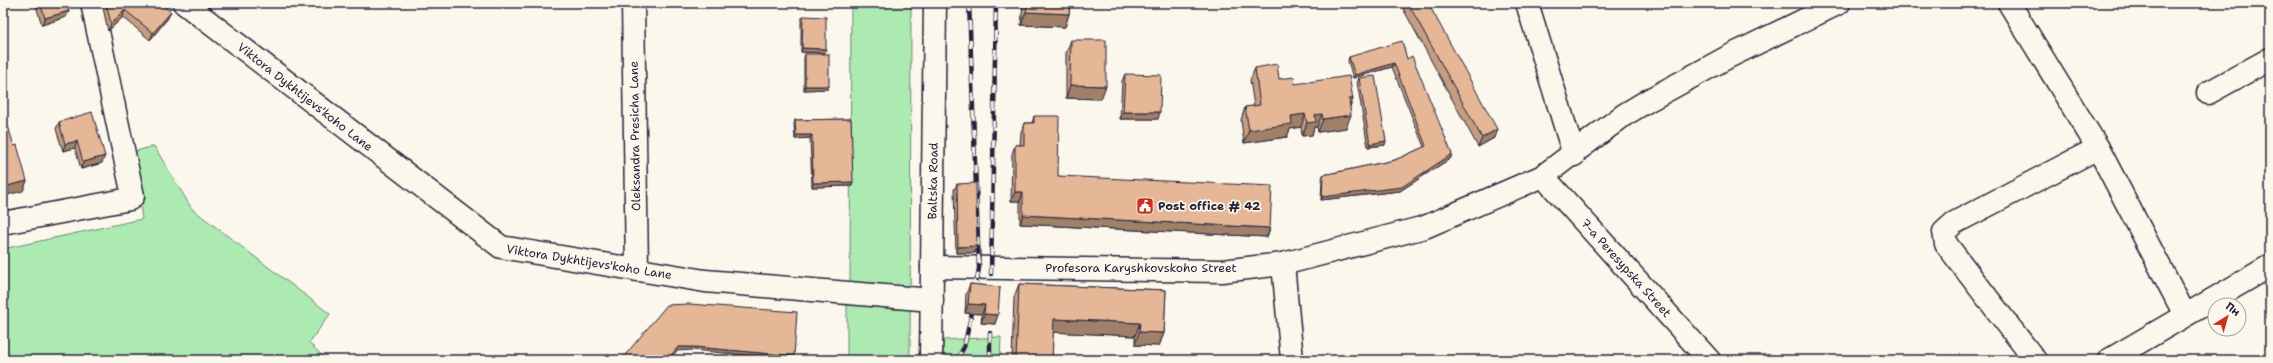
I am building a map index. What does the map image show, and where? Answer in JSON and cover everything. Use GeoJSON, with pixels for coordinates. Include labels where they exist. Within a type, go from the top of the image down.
{"type":"FeatureCollection","features":[{"type":"Feature","properties":{"kind":"street"},"geometry":{"type":"LineString","coordinates":[[3,223],[130,199],[133,191],[92,3]]}},
{"type":"Feature","properties":{"kind":"street","name":"Viktora Dykhtijevs'koho Lane"},"geometry":{"type":"LineString","coordinates":[[184,3],[500,248],[705,281],[932,300]]}},
{"type":"Feature","properties":{"kind":"street","name":"Oleksandra Presicha Lane"},"geometry":{"type":"LineString","coordinates":[[633,3],[637,270]]}},
{"type":"Feature","properties":{"kind":"street","name":"Baltska Road"},"geometry":{"type":"LineString","coordinates":[[931,360],[935,3]]}},
{"type":"Feature","properties":{"kind":"street"},"geometry":{"type":"LineString","coordinates":[[1527,3],[1574,155]]}},
{"type":"Feature","properties":{"kind":"street","name":"Profesora Karyshkovskoho Street"},"geometry":{"type":"LineString","coordinates":[[932,267],[1222,271],[1283,264],[1425,227],[1543,176],[1574,155],[1624,115],[1649,100],[1728,57],[1839,3]]}},
{"type":"Feature","properties":{"kind":"street"},"geometry":{"type":"LineString","coordinates":[[2009,3],[2098,148],[2185,315]]}},
{"type":"Feature","properties":{"kind":"street"},"geometry":{"type":"LineString","coordinates":[[2208,93],[2270,59]]}},
{"type":"Feature","properties":{"kind":"street"},"geometry":{"type":"LineString","coordinates":[[2035,360],[1946,244],[1944,232],[1954,223],[2098,148]]}},
{"type":"Feature","properties":{"kind":"street","name":"7-a Peresypska Street"},"geometry":{"type":"LineString","coordinates":[[1543,176],[1709,360]]}},
{"type":"Feature","properties":{"kind":"street"},"geometry":{"type":"LineString","coordinates":[[1283,264],[1292,360]]}},
{"type":"Feature","properties":{"kind":"street"},"geometry":{"type":"LineString","coordinates":[[2109,360],[2270,266]]}},
{"type":"Feature","properties":{"kind":"green space"},"geometry":{"type":"Polygon","coordinates":[[[851,3],[911,3],[910,360],[847,360],[847,294],[850,289],[851,3]]]}},
{"type":"Feature","properties":{"kind":"green space"},"geometry":{"type":"Polygon","coordinates":[[[154,146],[192,209],[330,314],[309,343],[327,360],[3,360],[3,249],[142,219],[133,152],[154,146]]]}},
{"type":"Feature","properties":{"kind":"green space"},"geometry":{"type":"Polygon","coordinates":[[[1001,337],[1000,360],[943,360],[943,340],[1001,337]]]}},
{"type":"Feature","properties":{"kind":"building"},"geometry":{"type":"Polygon","coordinates":[[[40,3],[66,3],[69,11],[45,18],[40,3]]]}},
{"type":"Feature","properties":{"kind":"building"},"geometry":{"type":"Polygon","coordinates":[[[106,3],[160,3],[171,12],[153,33],[125,10],[111,24],[106,3]]]}},
{"type":"Feature","properties":{"kind":"building"},"geometry":{"type":"Polygon","coordinates":[[[1027,3],[1070,3],[1069,14],[1026,12],[1027,3]]]}},
{"type":"Feature","properties":{"kind":"building"},"geometry":{"type":"Polygon","coordinates":[[[1408,3],[1428,3],[1497,129],[1482,138],[1408,3]]]}},
{"type":"Feature","properties":{"kind":"building"},"geometry":{"type":"Polygon","coordinates":[[[803,16],[826,17],[826,49],[802,48],[803,16]]]}},
{"type":"Feature","properties":{"kind":"building"},"geometry":{"type":"Polygon","coordinates":[[[1071,40],[1106,40],[1106,86],[1070,85],[1071,40]]]}},
{"type":"Feature","properties":{"kind":"building"},"geometry":{"type":"Polygon","coordinates":[[[1402,41],[1407,59],[1412,56],[1452,154],[1402,187],[1322,197],[1323,175],[1395,160],[1426,146],[1394,63],[1355,75],[1349,57],[1402,41]]]}},
{"type":"Feature","properties":{"kind":"building"},"geometry":{"type":"Polygon","coordinates":[[[805,54],[829,54],[829,86],[805,86],[805,54]]]}},
{"type":"Feature","properties":{"kind":"building"},"geometry":{"type":"Polygon","coordinates":[[[1277,64],[1279,79],[1294,77],[1295,84],[1349,76],[1353,99],[1349,99],[1351,115],[1323,119],[1322,114],[1315,115],[1316,122],[1307,123],[1305,114],[1291,116],[1292,124],[1249,130],[1245,107],[1260,105],[1255,68],[1277,64]]]}},
{"type":"Feature","properties":{"kind":"building"},"geometry":{"type":"Polygon","coordinates":[[[1125,74],[1161,75],[1160,112],[1123,112],[1125,74]]]}},
{"type":"Feature","properties":{"kind":"building"},"geometry":{"type":"Polygon","coordinates":[[[1375,76],[1386,141],[1370,144],[1359,78],[1375,76]]]}},
{"type":"Feature","properties":{"kind":"building"},"geometry":{"type":"Polygon","coordinates":[[[92,112],[105,156],[83,162],[77,141],[65,144],[59,122],[92,112]]]}},
{"type":"Feature","properties":{"kind":"building"},"geometry":{"type":"Polygon","coordinates":[[[1034,116],[1059,116],[1058,176],[1272,186],[1270,228],[1023,215],[1023,192],[1015,192],[1015,145],[1024,145],[1024,123],[1034,123],[1034,116]]]}},
{"type":"Feature","properties":{"kind":"building"},"geometry":{"type":"Polygon","coordinates":[[[851,119],[853,182],[813,183],[812,135],[796,135],[795,120],[851,119]]]}},
{"type":"Feature","properties":{"kind":"building"},"geometry":{"type":"Polygon","coordinates":[[[8,126],[14,146],[17,145],[27,181],[3,187],[3,127],[8,126]]]}},
{"type":"Feature","properties":{"kind":"building"},"geometry":{"type":"Polygon","coordinates":[[[976,183],[977,246],[958,247],[957,184],[976,183]]]}},
{"type":"Feature","properties":{"kind":"building"},"geometry":{"type":"Polygon","coordinates":[[[970,284],[1000,287],[998,315],[984,314],[985,305],[968,304],[970,284]]]}},
{"type":"Feature","properties":{"kind":"building"},"geometry":{"type":"Polygon","coordinates":[[[1019,284],[1166,290],[1164,333],[1139,332],[1140,323],[1054,319],[1052,360],[1016,360],[1019,284]]]}},
{"type":"Feature","properties":{"kind":"building"},"geometry":{"type":"Polygon","coordinates":[[[689,304],[797,312],[794,356],[695,347],[678,347],[667,360],[621,360],[667,305],[689,304]]]}},
{"type":"Feature","properties":{"kind":"railway"},"geometry":{"type":"LineString","coordinates":[[969,3],[979,268],[977,280]]}},
{"type":"Feature","properties":{"kind":"railway"},"geometry":{"type":"LineString","coordinates":[[991,274],[996,3]]}},
{"type":"Feature","properties":{"kind":"railway"},"geometry":{"type":"LineString","coordinates":[[957,360],[964,347],[971,316]]}},
{"type":"Feature","properties":{"kind":"railway"},"geometry":{"type":"LineString","coordinates":[[990,333],[990,360]]}},
{"type":"Feature","properties":{"kind":"place","name":"Post office # 42"},"geometry":{"type":"Point","coordinates":[1145,206]}}]}
